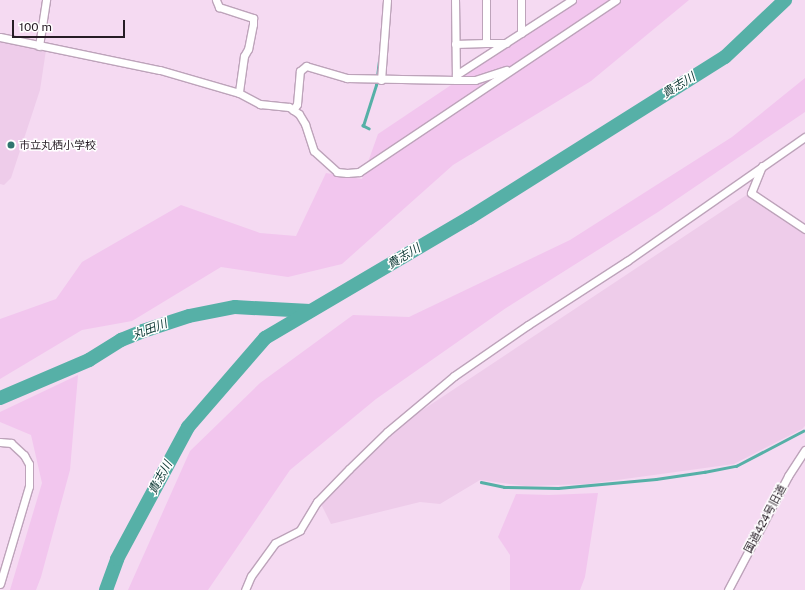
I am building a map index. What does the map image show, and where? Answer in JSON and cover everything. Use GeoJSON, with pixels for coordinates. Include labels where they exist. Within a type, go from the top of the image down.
{"type":"FeatureCollection","features":[{"type":"Feature","properties":{"kind":"street"},"geometry":{"type":"LineString","coordinates":[[39,46],[46,0]]}},
{"type":"Feature","properties":{"kind":"street"},"geometry":{"type":"LineString","coordinates":[[216,0],[219,7],[252,18],[254,24],[248,49],[244,56],[239,93]]}},
{"type":"Feature","properties":{"kind":"street"},"geometry":{"type":"LineString","coordinates":[[381,80],[387,0]]}},
{"type":"Feature","properties":{"kind":"street"},"geometry":{"type":"LineString","coordinates":[[455,0],[456,78]]}},
{"type":"Feature","properties":{"kind":"street"},"geometry":{"type":"LineString","coordinates":[[486,0],[486,44]]}},
{"type":"Feature","properties":{"kind":"street"},"geometry":{"type":"LineString","coordinates":[[521,0],[521,33]]}},
{"type":"Feature","properties":{"kind":"street"},"geometry":{"type":"LineString","coordinates":[[456,78],[572,0]]}},
{"type":"Feature","properties":{"kind":"street"},"geometry":{"type":"LineString","coordinates":[[0,37],[160,70],[239,93],[260,104],[289,107],[299,114],[305,124],[314,151],[337,172],[360,172],[616,0]]}},
{"type":"Feature","properties":{"kind":"street"},"geometry":{"type":"LineString","coordinates":[[455,44],[506,43]]}},
{"type":"Feature","properties":{"kind":"street"},"geometry":{"type":"LineString","coordinates":[[293,110],[297,104],[300,71],[306,66],[347,78],[381,80],[456,78],[475,80],[512,69]]}},
{"type":"Feature","properties":{"kind":"street"},"geometry":{"type":"LineString","coordinates":[[245,590],[251,576],[275,543],[300,530],[317,502],[349,469],[387,432],[454,376],[528,325],[627,261],[805,137]]}},
{"type":"Feature","properties":{"kind":"street"},"geometry":{"type":"LineString","coordinates":[[762,166],[751,193],[805,229]]}},
{"type":"Feature","properties":{"kind":"street"},"geometry":{"type":"LineString","coordinates":[[0,442],[11,443],[24,455],[29,464],[29,486],[0,584]]}},
{"type":"Feature","properties":{"kind":"street","name":"国道424号旧道"},"geometry":{"type":"LineString","coordinates":[[728,590],[788,476],[805,450]]}},
{"type":"Feature","properties":{"kind":"shaded area"},"geometry":{"type":"Polygon","coordinates":[[[578,0],[689,0],[591,81],[453,165],[342,264],[288,277],[221,267],[132,321],[82,330],[0,379],[0,319],[56,299],[82,262],[181,205],[260,233],[296,236],[326,173],[362,179],[378,134],[578,0]]]}},
{"type":"Feature","properties":{"kind":"shaded area","name":"市立丸栖小学校"},"geometry":{"type":"Polygon","coordinates":[[[0,41],[46,50],[40,90],[11,178],[4,185],[0,184],[0,41]]]}},
{"type":"Feature","properties":{"kind":"shaded area"},"geometry":{"type":"Polygon","coordinates":[[[805,78],[805,112],[658,212],[506,308],[376,399],[290,470],[208,590],[128,590],[190,451],[260,383],[353,315],[409,317],[570,240],[732,137],[805,78]]]}},
{"type":"Feature","properties":{"kind":"shaded area"},"geometry":{"type":"Polygon","coordinates":[[[748,194],[805,233],[805,426],[802,429],[734,464],[588,484],[526,486],[480,480],[440,504],[420,502],[331,524],[321,504],[326,496],[345,476],[415,415],[748,194]]]}},
{"type":"Feature","properties":{"kind":"shaded area"},"geometry":{"type":"Polygon","coordinates":[[[78,375],[70,470],[41,577],[36,590],[10,590],[42,483],[31,435],[0,422],[0,412],[78,375]]]}},
{"type":"Feature","properties":{"kind":"shaded area"},"geometry":{"type":"Polygon","coordinates":[[[598,493],[585,577],[580,590],[510,590],[510,555],[498,537],[516,494],[549,495],[598,493]]]}},
{"type":"Feature","properties":{"kind":"waterway","name":"貴志川"},"geometry":{"type":"LineString","coordinates":[[106,590],[117,559],[188,427],[265,338],[469,218],[725,57],[785,0]]}},
{"type":"Feature","properties":{"kind":"waterway"},"geometry":{"type":"LineString","coordinates":[[369,129],[363,126],[376,85],[379,62]]}},
{"type":"Feature","properties":{"kind":"waterway","name":"丸田川"},"geometry":{"type":"LineString","coordinates":[[0,398],[89,360],[121,340],[189,316],[235,307],[310,311]]}},
{"type":"Feature","properties":{"kind":"waterway"},"geometry":{"type":"LineString","coordinates":[[481,482],[504,487],[558,488],[656,479],[704,472],[736,466],[803,431]]}},
{"type":"Feature","properties":{"kind":"waterway","name":"貴志川"},"geometry":{"type":"LineString","coordinates":[[107,588],[112,590]]}},
{"type":"Feature","properties":{"kind":"place","name":"市立丸栖小学校"},"geometry":{"type":"Point","coordinates":[11,145]}}]}
